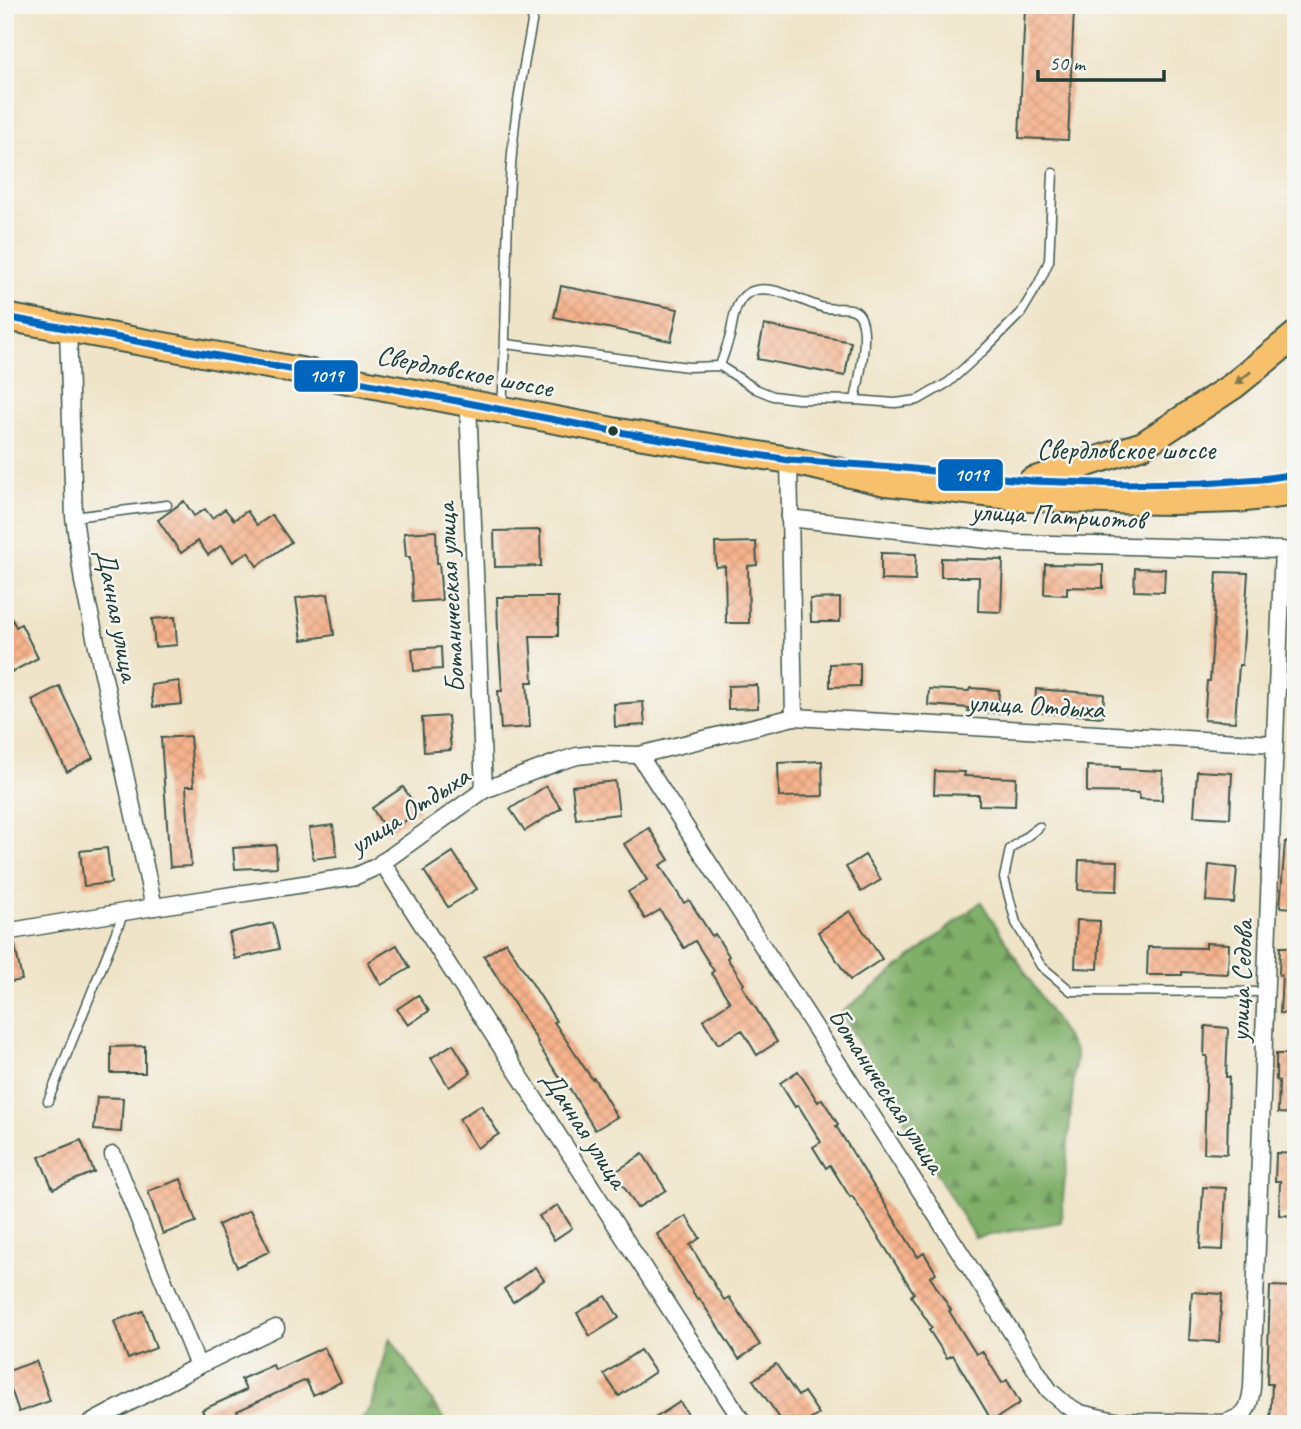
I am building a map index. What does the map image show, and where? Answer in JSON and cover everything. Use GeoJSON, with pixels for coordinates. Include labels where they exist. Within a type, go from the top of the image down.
{"type":"FeatureCollection","features":[{"type":"Feature","properties":{"kind":"main road","name":"Свердловское шоссе"},"geometry":{"type":"LineString","coordinates":[[5,317],[601,429],[789,460],[886,482],[1029,498],[1171,501],[1237,499],[1296,492]]}},
{"type":"Feature","properties":{"kind":"main road"},"geometry":{"type":"LineString","coordinates":[[1032,481],[1143,445],[1233,386],[1296,335]]}},
{"type":"Feature","properties":{"kind":"main road","name":"Свердловское шоссе"},"geometry":{"type":"LineString","coordinates":[[789,460],[1032,481],[1127,484],[1262,479],[1296,474]]}},
{"type":"Feature","properties":{"kind":"main road"},"geometry":{"type":"LineString","coordinates":[[1237,499],[1296,505]]}},
{"type":"Feature","properties":{"kind":"street","name":"Дачная улица"},"geometry":{"type":"LineString","coordinates":[[68,329],[74,517],[83,582],[154,906]]}},
{"type":"Feature","properties":{"kind":"street","name":"Ботаническая улица"},"geometry":{"type":"LineString","coordinates":[[468,403],[484,790]]}},
{"type":"Feature","properties":{"kind":"street"},"geometry":{"type":"LineString","coordinates":[[789,460],[794,717]]}},
{"type":"Feature","properties":{"kind":"street","name":"улица Патриотов"},"geometry":{"type":"LineString","coordinates":[[789,519],[1015,543],[1283,550]]}},
{"type":"Feature","properties":{"kind":"street","name":"улица Седова"},"geometry":{"type":"LineString","coordinates":[[1245,1413],[1250,1403],[1252,1388],[1283,550]]}},
{"type":"Feature","properties":{"kind":"street","name":"улица Отдыха"},"geometry":{"type":"LineString","coordinates":[[5,932],[154,906],[356,876],[376,867],[484,790],[558,762],[596,754],[639,755],[794,717],[1274,744]]}},
{"type":"Feature","properties":{"kind":"street","name":"Ботаническая улица"},"geometry":{"type":"LineString","coordinates":[[639,755],[1049,1390],[1066,1405],[1095,1420],[1224,1423],[1245,1413]]}},
{"type":"Feature","properties":{"kind":"street","name":"Дачная улица"},"geometry":{"type":"LineString","coordinates":[[382,862],[744,1424]]}},
{"type":"Feature","properties":{"kind":"street"},"geometry":{"type":"LineString","coordinates":[[113,1155],[198,1366]]}},
{"type":"Feature","properties":{"kind":"street"},"geometry":{"type":"LineString","coordinates":[[89,1424],[276,1328]]}},
{"type":"Feature","properties":{"kind":"lane"},"geometry":{"type":"LineString","coordinates":[[502,410],[514,132],[535,5]]}},
{"type":"Feature","properties":{"kind":"lane"},"geometry":{"type":"LineString","coordinates":[[506,344],[688,367],[720,366],[756,389],[773,396],[895,403],[918,400],[949,382],[1021,313],[1039,284],[1049,261],[1053,173]]}},
{"type":"Feature","properties":{"kind":"lane"},"geometry":{"type":"LineString","coordinates":[[720,366],[736,310],[741,299],[747,294],[768,289],[826,308],[853,309],[860,315],[864,326],[855,400]]}},
{"type":"Feature","properties":{"kind":"lane"},"geometry":{"type":"LineString","coordinates":[[74,517],[167,505]]}},
{"type":"Feature","properties":{"kind":"lane"},"geometry":{"type":"LineString","coordinates":[[1039,827],[1010,849],[1004,878],[1016,923],[1041,966],[1071,991],[1267,992]]}},
{"type":"Feature","properties":{"kind":"lane"},"geometry":{"type":"LineString","coordinates":[[48,1101],[124,912]]}},
{"type":"Feature","properties":{"kind":"green space"},"geometry":{"type":"Polygon","coordinates":[[[981,902],[1076,1053],[1061,1222],[975,1238],[841,1013],[981,902]]]}},
{"type":"Feature","properties":{"kind":"green space"},"geometry":{"type":"Polygon","coordinates":[[[390,1337],[447,1424],[358,1424],[372,1406],[390,1337]]]}},
{"type":"Feature","properties":{"kind":"building"},"geometry":{"type":"Polygon","coordinates":[[[1025,8],[1074,10],[1068,140],[1019,138],[1025,8]]]}},
{"type":"Feature","properties":{"kind":"building"},"geometry":{"type":"Polygon","coordinates":[[[561,286],[678,309],[671,341],[554,317],[561,286]]]}},
{"type":"Feature","properties":{"kind":"building"},"geometry":{"type":"Polygon","coordinates":[[[764,325],[851,342],[845,376],[757,359],[764,325]]]}},
{"type":"Feature","properties":{"kind":"building"},"geometry":{"type":"Polygon","coordinates":[[[184,501],[194,516],[205,509],[212,518],[225,509],[234,520],[247,511],[257,525],[272,515],[291,542],[257,566],[248,552],[233,562],[222,545],[208,555],[198,541],[181,553],[158,520],[184,501]]]}},
{"type":"Feature","properties":{"kind":"building"},"geometry":{"type":"Polygon","coordinates":[[[540,530],[541,566],[495,567],[494,531],[540,530]]]}},
{"type":"Feature","properties":{"kind":"building"},"geometry":{"type":"Polygon","coordinates":[[[436,531],[442,600],[413,602],[410,557],[406,557],[404,533],[436,531]]]}},
{"type":"Feature","properties":{"kind":"building"},"geometry":{"type":"Polygon","coordinates":[[[756,542],[757,565],[748,566],[749,623],[726,623],[725,566],[716,567],[715,543],[756,542]]]}},
{"type":"Feature","properties":{"kind":"building"},"geometry":{"type":"Polygon","coordinates":[[[881,553],[916,554],[915,581],[881,580],[881,553]]]}},
{"type":"Feature","properties":{"kind":"building"},"geometry":{"type":"Polygon","coordinates":[[[941,558],[1003,560],[1001,612],[978,611],[979,577],[941,577],[941,558]]]}},
{"type":"Feature","properties":{"kind":"building"},"geometry":{"type":"Polygon","coordinates":[[[1045,564],[1103,565],[1103,588],[1067,587],[1067,595],[1044,594],[1045,564]]]}},
{"type":"Feature","properties":{"kind":"building"},"geometry":{"type":"Polygon","coordinates":[[[1135,568],[1165,569],[1164,592],[1134,591],[1135,568]]]}},
{"type":"Feature","properties":{"kind":"building"},"geometry":{"type":"Polygon","coordinates":[[[1217,572],[1248,573],[1235,722],[1204,720],[1207,681],[1210,681],[1217,572]]]}},
{"type":"Feature","properties":{"kind":"building"},"geometry":{"type":"Polygon","coordinates":[[[328,594],[334,635],[302,640],[296,598],[328,594]]]}},
{"type":"Feature","properties":{"kind":"building"},"geometry":{"type":"Polygon","coordinates":[[[497,597],[558,597],[558,636],[530,636],[533,682],[527,682],[530,727],[501,729],[498,691],[502,691],[497,597]]]}},
{"type":"Feature","properties":{"kind":"building"},"geometry":{"type":"Polygon","coordinates":[[[840,598],[840,622],[811,622],[810,599],[840,598]]]}},
{"type":"Feature","properties":{"kind":"building"},"geometry":{"type":"Polygon","coordinates":[[[5,606],[16,627],[21,624],[38,658],[12,672],[5,659],[5,606]]]}},
{"type":"Feature","properties":{"kind":"building"},"geometry":{"type":"Polygon","coordinates":[[[175,617],[177,645],[155,647],[152,619],[175,617]]]}},
{"type":"Feature","properties":{"kind":"building"},"geometry":{"type":"Polygon","coordinates":[[[441,647],[442,669],[414,671],[412,649],[441,647]]]}},
{"type":"Feature","properties":{"kind":"building"},"geometry":{"type":"Polygon","coordinates":[[[860,663],[860,686],[830,687],[830,664],[860,663]]]}},
{"type":"Feature","properties":{"kind":"building"},"geometry":{"type":"Polygon","coordinates":[[[179,681],[182,704],[153,707],[151,685],[179,681]]]}},
{"type":"Feature","properties":{"kind":"building"},"geometry":{"type":"Polygon","coordinates":[[[757,685],[758,708],[728,709],[728,686],[757,685]]]}},
{"type":"Feature","properties":{"kind":"building"},"geometry":{"type":"Polygon","coordinates":[[[59,686],[93,758],[67,772],[32,700],[59,686]]]}},
{"type":"Feature","properties":{"kind":"building"},"geometry":{"type":"Polygon","coordinates":[[[970,688],[999,690],[998,713],[928,705],[929,689],[969,691],[970,688]]]}},
{"type":"Feature","properties":{"kind":"building"},"geometry":{"type":"Polygon","coordinates":[[[1036,689],[1104,694],[1103,717],[1035,712],[1036,689]]]}},
{"type":"Feature","properties":{"kind":"building"},"geometry":{"type":"Polygon","coordinates":[[[643,702],[645,725],[615,727],[614,704],[643,702]]]}},
{"type":"Feature","properties":{"kind":"building"},"geometry":{"type":"Polygon","coordinates":[[[448,716],[451,750],[424,752],[422,718],[448,716]]]}},
{"type":"Feature","properties":{"kind":"building"},"geometry":{"type":"Polygon","coordinates":[[[190,736],[194,786],[186,786],[191,866],[170,867],[161,738],[190,736]]]}},
{"type":"Feature","properties":{"kind":"building"},"geometry":{"type":"Polygon","coordinates":[[[822,761],[823,796],[779,797],[778,763],[822,761]]]}},
{"type":"Feature","properties":{"kind":"building"},"geometry":{"type":"Polygon","coordinates":[[[1087,766],[1163,771],[1162,800],[1139,799],[1139,793],[1087,792],[1087,766]]]}},
{"type":"Feature","properties":{"kind":"building"},"geometry":{"type":"Polygon","coordinates":[[[935,771],[965,772],[964,776],[1016,778],[1015,806],[979,805],[979,795],[934,794],[935,771]]]}},
{"type":"Feature","properties":{"kind":"building"},"geometry":{"type":"Polygon","coordinates":[[[1197,771],[1232,773],[1230,818],[1194,816],[1197,771]]]}},
{"type":"Feature","properties":{"kind":"building"},"geometry":{"type":"Polygon","coordinates":[[[615,781],[619,814],[576,819],[572,786],[615,781]]]}},
{"type":"Feature","properties":{"kind":"building"},"geometry":{"type":"Polygon","coordinates":[[[546,786],[561,808],[525,831],[510,809],[546,786]]]}},
{"type":"Feature","properties":{"kind":"building"},"geometry":{"type":"Polygon","coordinates":[[[403,787],[419,811],[388,833],[372,808],[403,787]]]}},
{"type":"Feature","properties":{"kind":"building"},"geometry":{"type":"Polygon","coordinates":[[[333,825],[337,856],[313,859],[309,828],[333,825]]]}},
{"type":"Feature","properties":{"kind":"building"},"geometry":{"type":"Polygon","coordinates":[[[649,828],[669,860],[660,865],[684,903],[689,900],[712,936],[715,934],[744,984],[742,986],[777,1042],[757,1055],[742,1030],[718,1044],[703,1020],[730,1002],[711,973],[714,971],[695,941],[684,948],[660,910],[645,919],[628,892],[647,880],[624,844],[649,828]]]}},
{"type":"Feature","properties":{"kind":"building"},"geometry":{"type":"Polygon","coordinates":[[[1285,842],[1296,842],[1296,908],[1280,907],[1285,842]]]}},
{"type":"Feature","properties":{"kind":"building"},"geometry":{"type":"Polygon","coordinates":[[[276,845],[277,867],[235,869],[233,848],[276,845]]]}},
{"type":"Feature","properties":{"kind":"building"},"geometry":{"type":"Polygon","coordinates":[[[107,848],[111,883],[84,886],[80,851],[107,848]]]}},
{"type":"Feature","properties":{"kind":"building"},"geometry":{"type":"Polygon","coordinates":[[[453,852],[477,889],[448,907],[424,871],[453,852]]]}},
{"type":"Feature","properties":{"kind":"building"},"geometry":{"type":"Polygon","coordinates":[[[865,855],[881,880],[861,892],[846,867],[865,855]]]}},
{"type":"Feature","properties":{"kind":"building"},"geometry":{"type":"Polygon","coordinates":[[[1079,860],[1118,861],[1117,891],[1078,890],[1079,860]]]}},
{"type":"Feature","properties":{"kind":"building"},"geometry":{"type":"Polygon","coordinates":[[[1209,865],[1237,868],[1234,903],[1206,901],[1209,865]]]}},
{"type":"Feature","properties":{"kind":"building"},"geometry":{"type":"Polygon","coordinates":[[[850,911],[882,959],[850,980],[818,932],[850,911]]]}},
{"type":"Feature","properties":{"kind":"building"},"geometry":{"type":"Polygon","coordinates":[[[1077,920],[1100,921],[1098,969],[1075,968],[1077,920]]]}},
{"type":"Feature","properties":{"kind":"building"},"geometry":{"type":"Polygon","coordinates":[[[273,923],[279,949],[235,959],[229,933],[273,923]]]}},
{"type":"Feature","properties":{"kind":"building"},"geometry":{"type":"Polygon","coordinates":[[[14,941],[22,980],[5,983],[5,942],[14,941]]]}},
{"type":"Feature","properties":{"kind":"building"},"geometry":{"type":"Polygon","coordinates":[[[506,942],[556,1021],[554,1022],[592,1079],[594,1078],[617,1117],[595,1130],[564,1079],[561,1080],[537,1043],[484,956],[506,942]]]}},
{"type":"Feature","properties":{"kind":"building"},"geometry":{"type":"Polygon","coordinates":[[[1206,943],[1229,944],[1228,974],[1182,972],[1182,975],[1147,975],[1148,947],[1206,948],[1206,943]]]}},
{"type":"Feature","properties":{"kind":"building"},"geometry":{"type":"Polygon","coordinates":[[[397,945],[410,968],[381,985],[368,962],[397,945]]]}},
{"type":"Feature","properties":{"kind":"building"},"geometry":{"type":"Polygon","coordinates":[[[1280,947],[1296,947],[1296,1014],[1280,1013],[1280,947]]]}},
{"type":"Feature","properties":{"kind":"building"},"geometry":{"type":"Polygon","coordinates":[[[418,995],[429,1011],[408,1025],[397,1009],[418,995]]]}},
{"type":"Feature","properties":{"kind":"building"},"geometry":{"type":"Polygon","coordinates":[[[1205,1026],[1228,1028],[1227,1154],[1204,1153],[1207,1056],[1204,1056],[1205,1026]]]}},
{"type":"Feature","properties":{"kind":"building"},"geometry":{"type":"Polygon","coordinates":[[[453,1044],[471,1073],[449,1087],[431,1058],[453,1044]]]}},
{"type":"Feature","properties":{"kind":"building"},"geometry":{"type":"Polygon","coordinates":[[[145,1046],[145,1073],[111,1073],[111,1047],[145,1046]]]}},
{"type":"Feature","properties":{"kind":"building"},"geometry":{"type":"Polygon","coordinates":[[[1276,1054],[1296,1054],[1296,1114],[1278,1113],[1276,1054]]]}},
{"type":"Feature","properties":{"kind":"building"},"geometry":{"type":"Polygon","coordinates":[[[798,1071],[818,1102],[822,1099],[918,1257],[924,1253],[936,1273],[930,1277],[976,1354],[982,1351],[1002,1383],[1007,1380],[1020,1403],[992,1421],[953,1355],[947,1358],[929,1330],[932,1328],[911,1296],[914,1293],[852,1196],[850,1197],[830,1165],[826,1168],[813,1147],[821,1142],[798,1105],[795,1107],[780,1083],[798,1071]]]}},
{"type":"Feature","properties":{"kind":"building"},"geometry":{"type":"Polygon","coordinates":[[[97,1097],[123,1098],[121,1132],[94,1130],[97,1097]]]}},
{"type":"Feature","properties":{"kind":"building"},"geometry":{"type":"Polygon","coordinates":[[[481,1105],[499,1134],[477,1148],[459,1119],[481,1105]]]}},
{"type":"Feature","properties":{"kind":"building"},"geometry":{"type":"Polygon","coordinates":[[[81,1140],[94,1172],[53,1189],[39,1157],[81,1140]]]}},
{"type":"Feature","properties":{"kind":"building"},"geometry":{"type":"Polygon","coordinates":[[[1276,1153],[1296,1154],[1296,1216],[1279,1215],[1280,1181],[1275,1181],[1276,1153]]]}},
{"type":"Feature","properties":{"kind":"building"},"geometry":{"type":"Polygon","coordinates":[[[643,1154],[666,1190],[637,1208],[615,1172],[643,1154]]]}},
{"type":"Feature","properties":{"kind":"building"},"geometry":{"type":"Polygon","coordinates":[[[181,1179],[196,1222],[163,1234],[148,1191],[181,1179]]]}},
{"type":"Feature","properties":{"kind":"building"},"geometry":{"type":"Polygon","coordinates":[[[1203,1187],[1226,1188],[1223,1250],[1200,1249],[1203,1187]]]}},
{"type":"Feature","properties":{"kind":"building"},"geometry":{"type":"Polygon","coordinates":[[[558,1205],[572,1228],[554,1240],[539,1216],[558,1205]]]}},
{"type":"Feature","properties":{"kind":"building"},"geometry":{"type":"Polygon","coordinates":[[[250,1210],[270,1251],[237,1267],[218,1225],[250,1210]]]}},
{"type":"Feature","properties":{"kind":"building"},"geometry":{"type":"Polygon","coordinates":[[[686,1216],[700,1238],[690,1245],[724,1300],[729,1297],[760,1345],[739,1359],[699,1298],[697,1299],[657,1234],[686,1216]]]}},
{"type":"Feature","properties":{"kind":"building"},"geometry":{"type":"Polygon","coordinates":[[[535,1267],[544,1280],[513,1302],[504,1289],[535,1267]]]}},
{"type":"Feature","properties":{"kind":"building"},"geometry":{"type":"Polygon","coordinates":[[[1270,1286],[1296,1287],[1296,1385],[1293,1385],[1291,1424],[1270,1424],[1272,1384],[1267,1384],[1270,1286]]]}},
{"type":"Feature","properties":{"kind":"building"},"geometry":{"type":"Polygon","coordinates":[[[1192,1292],[1222,1294],[1219,1342],[1189,1340],[1192,1292]]]}},
{"type":"Feature","properties":{"kind":"building"},"geometry":{"type":"Polygon","coordinates":[[[606,1296],[619,1318],[590,1336],[577,1313],[606,1296]]]}},
{"type":"Feature","properties":{"kind":"building"},"geometry":{"type":"Polygon","coordinates":[[[143,1311],[156,1348],[128,1359],[114,1321],[143,1311]]]}},
{"type":"Feature","properties":{"kind":"building"},"geometry":{"type":"Polygon","coordinates":[[[324,1347],[341,1382],[313,1395],[306,1380],[237,1411],[241,1420],[232,1424],[208,1424],[202,1410],[246,1390],[241,1379],[273,1365],[275,1370],[324,1347]]]}},
{"type":"Feature","properties":{"kind":"building"},"geometry":{"type":"Polygon","coordinates":[[[640,1350],[655,1372],[619,1396],[604,1374],[640,1350]]]}},
{"type":"Feature","properties":{"kind":"building"},"geometry":{"type":"Polygon","coordinates":[[[36,1361],[50,1401],[19,1412],[5,1372],[36,1361]]]}},
{"type":"Feature","properties":{"kind":"building"},"geometry":{"type":"Polygon","coordinates":[[[776,1364],[798,1396],[804,1392],[819,1414],[804,1424],[784,1424],[753,1380],[776,1364]]]}},
{"type":"Feature","properties":{"kind":"building"},"geometry":{"type":"Polygon","coordinates":[[[680,1402],[694,1424],[646,1424],[680,1402]]]}},
{"type":"Feature","properties":{"kind":"transit line","name":"1019"},"geometry":{"type":"LineString","coordinates":[[5,317],[613,431],[789,460],[1032,481],[1127,484],[1203,483],[1296,474]]}}]}
